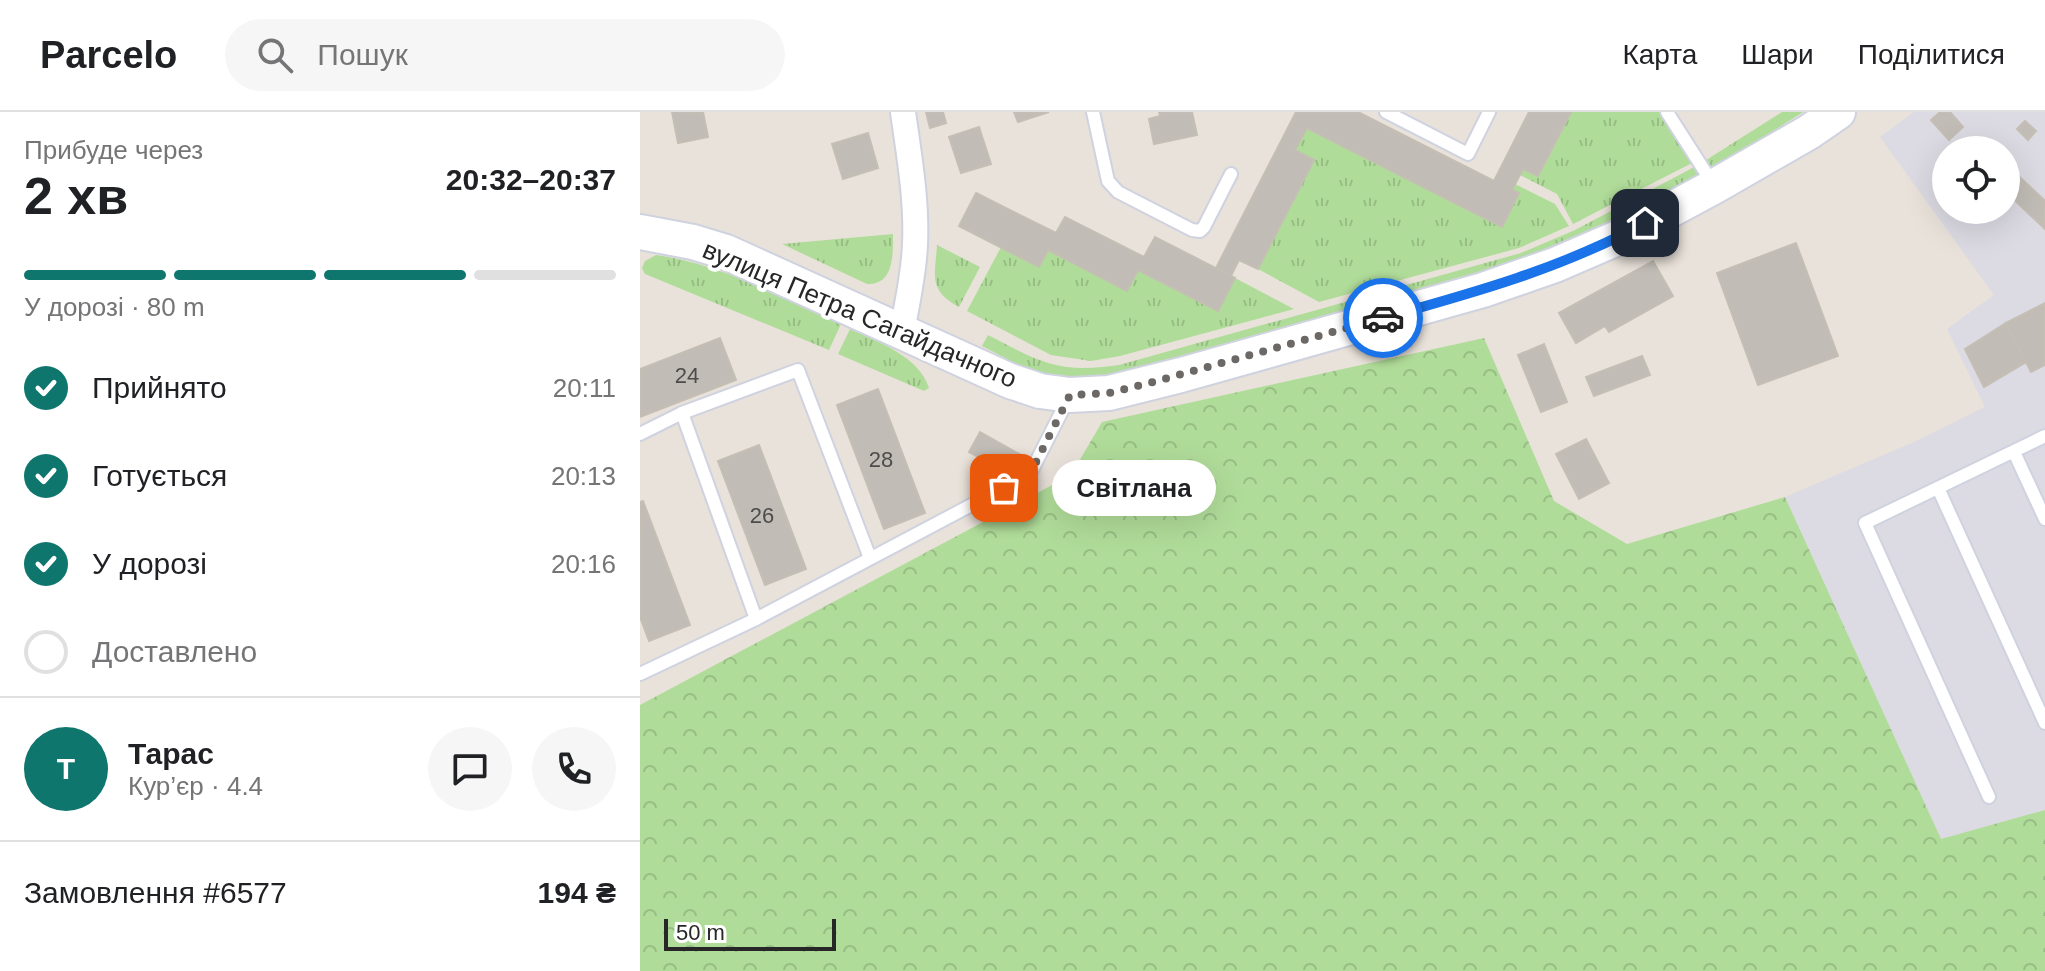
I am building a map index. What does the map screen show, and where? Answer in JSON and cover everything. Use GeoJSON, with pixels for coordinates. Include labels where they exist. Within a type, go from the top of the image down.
{"type":"FeatureCollection","features":[{"type":"Feature","properties":{"kind":"main road","name":"вулиця Петра Сагайдачного"},"geometry":{"type":"LineString","coordinates":[[645,238],[693,242],[726,252],[997,377],[1040,391],[1070,395],[1109,393],[1483,290],[1555,265],[1622,236],[1715,186],[1838,112]]}},
{"type":"Feature","properties":{"kind":"street"},"geometry":{"type":"LineString","coordinates":[[902,332],[915,244],[911,167],[903,112]]}},
{"type":"Feature","properties":{"kind":"lane"},"geometry":{"type":"LineString","coordinates":[[1093,112],[1108,181],[1118,192],[1192,230],[1200,231],[1204,227],[1231,174]]}},
{"type":"Feature","properties":{"kind":"lane"},"geometry":{"type":"LineString","coordinates":[[1386,112],[1468,154],[1489,112]]}},
{"type":"Feature","properties":{"kind":"lane"},"geometry":{"type":"LineString","coordinates":[[1667,112],[1715,186]]}},
{"type":"Feature","properties":{"kind":"lane"},"geometry":{"type":"LineString","coordinates":[[640,434],[682,413],[798,370],[870,558]]}},
{"type":"Feature","properties":{"kind":"lane"},"geometry":{"type":"LineString","coordinates":[[640,658],[643,672],[756,619],[1030,474],[1070,395]]}},
{"type":"Feature","properties":{"kind":"lane"},"geometry":{"type":"LineString","coordinates":[[682,413],[756,619]]}},
{"type":"Feature","properties":{"kind":"lane"},"geometry":{"type":"LineString","coordinates":[[1989,797],[1865,523],[2045,436]]}},
{"type":"Feature","properties":{"kind":"lane"},"geometry":{"type":"LineString","coordinates":[[2014,452],[2045,519]]}},
{"type":"Feature","properties":{"kind":"lane"},"geometry":{"type":"LineString","coordinates":[[1938,488],[2045,723]]}},
{"type":"Feature","properties":{"kind":"shaded area"},"geometry":{"type":"Polygon","coordinates":[[[1914,112],[2045,112],[2045,810],[1941,840],[1785,497],[1914,442],[1985,407],[1947,329],[1994,295],[1943,224],[2020,224],[2020,136],[1932,136],[1932,209],[1880,137],[1914,112]]]}},
{"type":"Feature","properties":{"kind":"green space"},"geometry":{"type":"Polygon","coordinates":[[[1571,112],[1659,112],[1692,163],[1573,224],[1557,194],[1520,175],[1523,169],[1539,176],[1571,112]]]}},
{"type":"Feature","properties":{"kind":"green space"},"geometry":{"type":"Polygon","coordinates":[[[1782,112],[1803,112],[1714,169],[1709,169],[1703,162],[1782,112]]]}},
{"type":"Feature","properties":{"kind":"green space"},"geometry":{"type":"Polygon","coordinates":[[[1307,128],[1502,227],[1519,194],[1512,190],[1515,184],[1555,204],[1569,226],[1519,248],[1319,302],[1258,269],[1314,160],[1295,150],[1307,128]]]}},
{"type":"Feature","properties":{"kind":"green space"},"geometry":{"type":"Polygon","coordinates":[[[1698,165],[1703,176],[1551,257],[1094,382],[1038,375],[982,346],[988,335],[1050,364],[1080,368],[1119,365],[1521,253],[1575,230],[1698,165]]]}},
{"type":"Feature","properties":{"kind":"green space"},"geometry":{"type":"Polygon","coordinates":[[[893,234],[892,259],[887,274],[876,283],[867,284],[782,244],[893,234]]]}},
{"type":"Feature","properties":{"kind":"green space"},"geometry":{"type":"Polygon","coordinates":[[[937,245],[980,267],[959,307],[938,288],[935,274],[937,245]]]}},
{"type":"Feature","properties":{"kind":"green space"},"geometry":{"type":"Polygon","coordinates":[[[1001,247],[1048,250],[1127,291],[1138,270],[1218,311],[1235,278],[1294,309],[1120,356],[1091,361],[1051,355],[967,311],[1001,247]]]}},
{"type":"Feature","properties":{"kind":"green space"},"geometry":{"type":"Polygon","coordinates":[[[656,255],[727,274],[841,324],[829,350],[645,274],[642,268],[645,261],[656,255]]]}},
{"type":"Feature","properties":{"kind":"green space"},"geometry":{"type":"Polygon","coordinates":[[[850,329],[907,359],[924,377],[929,388],[924,391],[838,354],[850,329]]]}},
{"type":"Feature","properties":{"kind":"green space"},"geometry":{"type":"Polygon","coordinates":[[[1484,338],[1554,501],[1627,544],[1785,497],[1941,839],[2045,810],[2045,971],[640,971],[640,705],[1071,475],[1102,422],[1484,338]]]}},
{"type":"Feature","properties":{"kind":"building"},"geometry":{"type":"Polygon","coordinates":[[[672,112],[703,112],[708,137],[678,143],[672,112]]]}},
{"type":"Feature","properties":{"kind":"building"},"geometry":{"type":"Polygon","coordinates":[[[926,112],[943,112],[946,123],[930,128],[926,112]]]}},
{"type":"Feature","properties":{"kind":"building"},"geometry":{"type":"Polygon","coordinates":[[[1014,112],[1049,112],[1018,122],[1014,112]]]}},
{"type":"Feature","properties":{"kind":"building"},"geometry":{"type":"Polygon","coordinates":[[[1159,112],[1192,112],[1197,135],[1154,144],[1149,119],[1160,116],[1159,112]]]}},
{"type":"Feature","properties":{"kind":"building"},"geometry":{"type":"Polygon","coordinates":[[[1296,112],[1358,112],[1494,181],[1529,112],[1571,112],[1538,176],[1523,169],[1512,190],[1519,193],[1502,227],[1307,128],[1295,150],[1314,160],[1258,269],[1239,260],[1231,276],[1216,268],[1296,112]]]}},
{"type":"Feature","properties":{"kind":"building"},"geometry":{"type":"Polygon","coordinates":[[[1940,112],[1950,112],[1963,127],[1953,136],[1945,136],[1931,120],[1940,112]]]}},
{"type":"Feature","properties":{"kind":"building"},"geometry":{"type":"Polygon","coordinates":[[[2025,121],[2036,131],[2028,140],[2017,129],[2025,121]]]}},
{"type":"Feature","properties":{"kind":"building"},"geometry":{"type":"Polygon","coordinates":[[[979,127],[991,164],[961,173],[949,137],[979,127]]]}},
{"type":"Feature","properties":{"kind":"building"},"geometry":{"type":"Polygon","coordinates":[[[868,133],[878,168],[843,179],[832,144],[868,133]]]}},
{"type":"Feature","properties":{"kind":"building"},"geometry":{"type":"Polygon","coordinates":[[[2020,177],[2045,201],[2045,229],[2020,205],[2020,177]]]}},
{"type":"Feature","properties":{"kind":"building"},"geometry":{"type":"Polygon","coordinates":[[[976,193],[1056,233],[1065,217],[1144,257],[1155,237],[1235,278],[1218,311],[1138,270],[1127,291],[1048,250],[1039,267],[959,226],[976,193]]]}},
{"type":"Feature","properties":{"kind":"building"},"geometry":{"type":"Polygon","coordinates":[[[1796,243],[1838,356],[1758,385],[1717,273],[1796,243]]]}},
{"type":"Feature","properties":{"kind":"building"},"geometry":{"type":"Polygon","coordinates":[[[1653,261],[1673,296],[1609,332],[1605,326],[1576,343],[1559,313],[1653,261]]]}},
{"type":"Feature","properties":{"kind":"building"},"geometry":{"type":"Polygon","coordinates":[[[2045,303],[2045,365],[2031,372],[2006,323],[2045,303]]]}},
{"type":"Feature","properties":{"kind":"building"},"geometry":{"type":"Polygon","coordinates":[[[2006,323],[2026,362],[1984,387],[1965,349],[2006,323]]]}},
{"type":"Feature","properties":{"kind":"building"},"geometry":{"type":"Polygon","coordinates":[[[720,338],[736,380],[640,417],[640,369],[720,338]]]}},
{"type":"Feature","properties":{"kind":"building"},"geometry":{"type":"Polygon","coordinates":[[[1544,344],[1567,402],[1541,412],[1518,355],[1544,344]]]}},
{"type":"Feature","properties":{"kind":"building"},"geometry":{"type":"Polygon","coordinates":[[[1642,356],[1650,375],[1594,396],[1586,377],[1642,356]]]}},
{"type":"Feature","properties":{"kind":"building"},"geometry":{"type":"Polygon","coordinates":[[[878,389],[925,513],[884,529],[837,405],[878,389]]]}},
{"type":"Feature","properties":{"kind":"building"},"geometry":{"type":"Polygon","coordinates":[[[980,432],[1021,455],[1011,474],[969,452],[980,432]]]}},
{"type":"Feature","properties":{"kind":"building"},"geometry":{"type":"Polygon","coordinates":[[[1586,439],[1609,483],[1579,499],[1556,454],[1586,439]]]}},
{"type":"Feature","properties":{"kind":"building"},"geometry":{"type":"Polygon","coordinates":[[[759,445],[806,569],[765,585],[718,461],[759,445]]]}},
{"type":"Feature","properties":{"kind":"building"},"geometry":{"type":"Polygon","coordinates":[[[643,501],[690,625],[649,641],[640,617],[640,502],[643,501]]]}},
{"type":"Feature","properties":{"kind":"way so far"},"geometry":{"type":"LineString","coordinates":[[1004,488],[1030,474],[1070,395],[1109,393],[1383,318]]}},
{"type":"Feature","properties":{"kind":"place","name":"Світлана"},"geometry":{"type":"Point","coordinates":[1004,488]}},
{"type":"Feature","properties":{"kind":"route"},"geometry":{"type":"LineString","coordinates":[[1383,318],[1483,290],[1555,265],[1645,223]]}}]}
